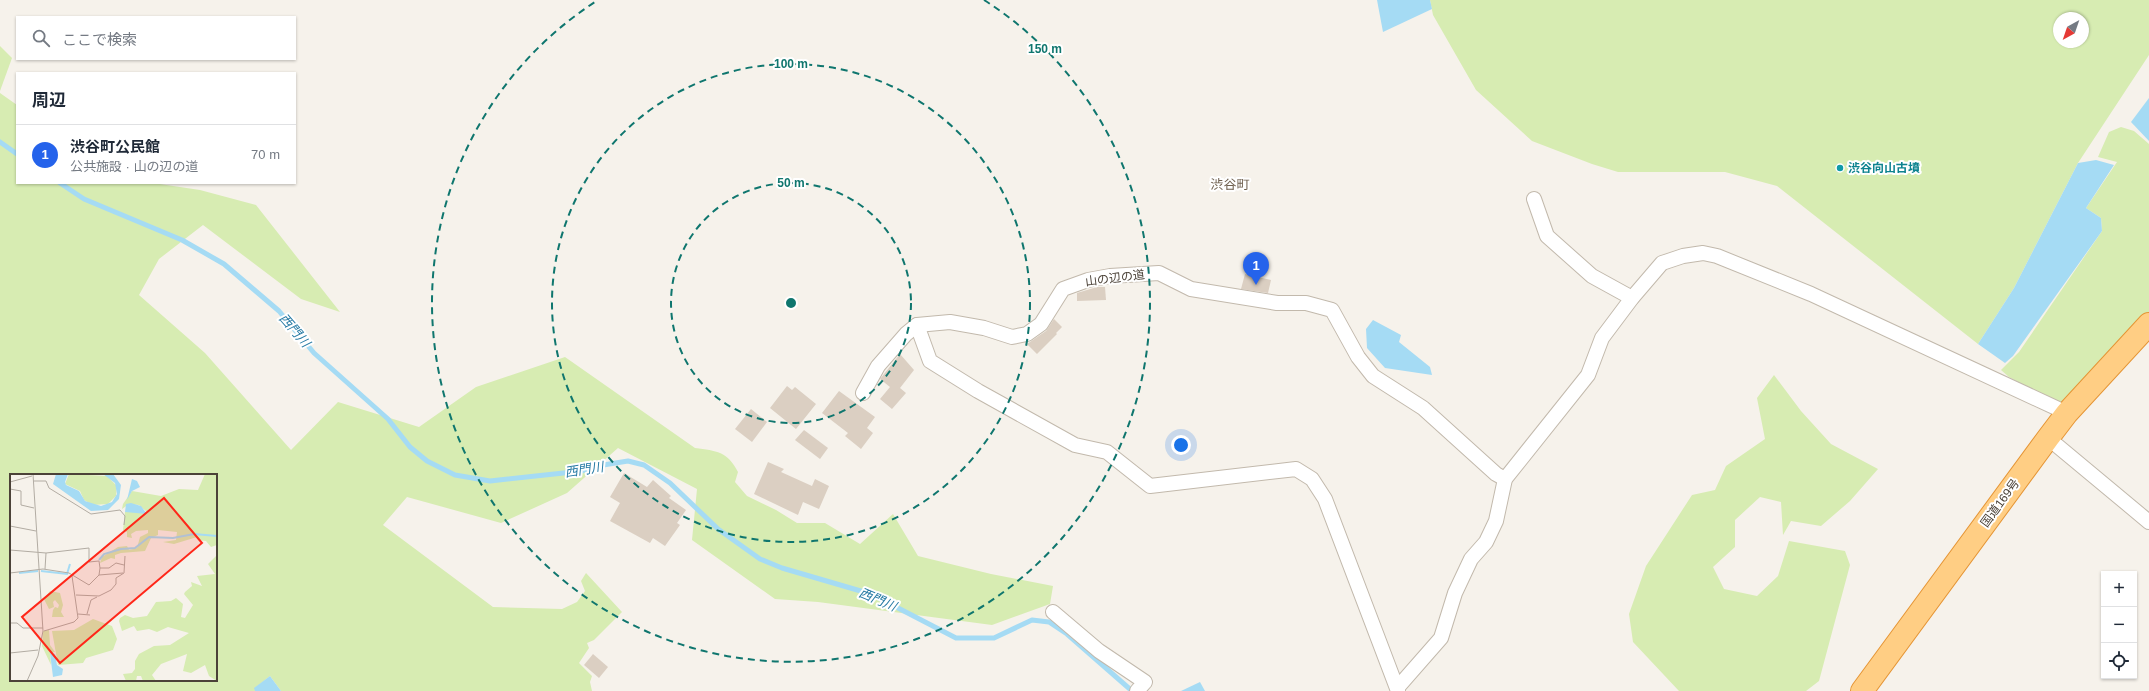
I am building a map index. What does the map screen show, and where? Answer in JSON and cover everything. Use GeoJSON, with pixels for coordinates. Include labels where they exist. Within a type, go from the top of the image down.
{"type":"FeatureCollection","features":[{"type":"Feature","properties":{"kind":"highway","name":"国道169号"},"geometry":{"type":"LineString","coordinates":[[1862,691],[2048,438],[2068,413],[2149,324]]}},
{"type":"Feature","properties":{"kind":"street"},"geometry":{"type":"LineString","coordinates":[[1534,199],[1547,236],[1592,276],[1632,298]]}},
{"type":"Feature","properties":{"kind":"street"},"geometry":{"type":"LineString","coordinates":[[863,393],[878,366],[906,334],[917,325],[930,360],[978,391],[1075,445],[1107,452],[1150,486],[1296,469],[1312,479],[1325,499],[1398,689],[1441,638],[1456,593],[1471,559],[1486,542],[1496,521],[1504,479],[1588,375],[1602,338],[1632,298],[1662,263],[1683,256],[1703,253],[1717,256],[1811,294],[2068,413]]}},
{"type":"Feature","properties":{"kind":"street","name":"山の辺の道"},"geometry":{"type":"LineString","coordinates":[[917,325],[950,322],[984,328],[1012,337],[1027,334],[1041,324],[1063,289],[1088,280],[1159,273],[1191,289],[1277,303],[1306,303],[1332,310],[1358,357],[1373,376],[1423,408],[1496,474],[1504,479]]}},
{"type":"Feature","properties":{"kind":"street"},"geometry":{"type":"LineString","coordinates":[[2048,438],[2149,522]]}},
{"type":"Feature","properties":{"kind":"street"},"geometry":{"type":"LineString","coordinates":[[1053,612],[1099,651],[1145,682],[1139,689]]}},
{"type":"Feature","properties":{"kind":"green space","name":"渋谷向山古墳"},"geometry":{"type":"Polygon","coordinates":[[[1430,0],[2149,0],[2149,55],[2078,163],[2014,288],[1978,344],[1777,186],[1725,172],[1618,172],[1592,164],[1532,141],[1476,90],[1433,15],[1430,0]]]}},
{"type":"Feature","properties":{"kind":"green space"},"geometry":{"type":"Polygon","coordinates":[[[0,46],[12,58],[0,91],[0,46]]]}},
{"type":"Feature","properties":{"kind":"green space"},"geometry":{"type":"Polygon","coordinates":[[[0,93],[16,104],[16,184],[160,184],[200,190],[256,205],[340,312],[301,299],[203,225],[159,259],[139,295],[205,353],[291,450],[338,402],[419,427],[476,387],[565,357],[695,448],[721,453],[734,465],[738,472],[735,482],[747,496],[776,510],[797,523],[825,523],[860,544],[893,514],[918,556],[991,574],[1053,586],[1050,604],[992,625],[818,602],[775,599],[692,540],[697,489],[618,448],[567,493],[501,523],[407,497],[383,525],[493,607],[562,609],[577,602],[585,591],[581,581],[586,573],[622,612],[594,640],[587,643],[589,648],[579,663],[592,676],[590,682],[592,691],[281,691],[270,676],[255,688],[255,691],[0,691],[0,93]]]}},
{"type":"Feature","properties":{"kind":"green space"},"geometry":{"type":"Polygon","coordinates":[[[2121,127],[2134,131],[2149,144],[2149,315],[2066,407],[2009,377],[2001,370],[2019,352],[2102,231],[2101,218],[2086,208],[2117,162],[2098,157],[2109,132],[2121,127]]]}},
{"type":"Feature","properties":{"kind":"green space"},"geometry":{"type":"Polygon","coordinates":[[[1774,375],[1801,411],[1831,444],[1878,469],[1850,501],[1821,526],[1791,521],[1783,535],[1781,502],[1760,497],[1735,520],[1735,547],[1713,567],[1724,589],[1757,596],[1778,576],[1789,541],[1845,551],[1850,565],[1819,681],[1806,691],[1679,691],[1633,642],[1629,614],[1646,566],[1692,495],[1715,490],[1726,466],[1765,439],[1757,398],[1774,375]]]}},
{"type":"Feature","properties":{"kind":"water"},"geometry":{"type":"Polygon","coordinates":[[[1377,0],[1430,0],[1432,9],[1383,32],[1377,0]]]}},
{"type":"Feature","properties":{"kind":"water"},"geometry":{"type":"Polygon","coordinates":[[[2149,98],[2149,141],[2131,122],[2149,98]]]}},
{"type":"Feature","properties":{"kind":"water"},"geometry":{"type":"Polygon","coordinates":[[[2096,160],[2114,165],[2086,208],[2101,218],[2102,231],[2013,356],[2005,363],[1978,344],[2014,288],[2078,163],[2096,160]]]}},
{"type":"Feature","properties":{"kind":"water"},"geometry":{"type":"Polygon","coordinates":[[[1373,320],[1401,335],[1399,342],[1430,367],[1432,375],[1385,368],[1367,348],[1366,329],[1373,320]]]}},
{"type":"Feature","properties":{"kind":"water"},"geometry":{"type":"Polygon","coordinates":[[[270,676],[281,691],[255,691],[254,688],[270,676]]]}},
{"type":"Feature","properties":{"kind":"water"},"geometry":{"type":"Polygon","coordinates":[[[1200,682],[1205,691],[1181,691],[1200,682]]]}},
{"type":"Feature","properties":{"kind":"building"},"geometry":{"type":"Polygon","coordinates":[[[1245,274],[1271,280],[1268,293],[1241,289],[1245,274]]]}},
{"type":"Feature","properties":{"kind":"building"},"geometry":{"type":"Polygon","coordinates":[[[1097,287],[1105,287],[1106,300],[1077,301],[1077,293],[1097,287]]]}},
{"type":"Feature","properties":{"kind":"building"},"geometry":{"type":"Polygon","coordinates":[[[1054,319],[1062,327],[1037,354],[1027,344],[1046,331],[1054,319]]]}},
{"type":"Feature","properties":{"kind":"building"},"geometry":{"type":"Polygon","coordinates":[[[900,354],[914,370],[900,388],[906,393],[892,409],[880,399],[890,387],[880,379],[900,354]]]}},
{"type":"Feature","properties":{"kind":"building"},"geometry":{"type":"Polygon","coordinates":[[[787,386],[792,390],[795,387],[816,404],[796,429],[770,408],[787,386]]]}},
{"type":"Feature","properties":{"kind":"building"},"geometry":{"type":"Polygon","coordinates":[[[839,391],[875,417],[867,428],[873,433],[861,449],[845,436],[848,433],[822,413],[839,391]]]}},
{"type":"Feature","properties":{"kind":"building"},"geometry":{"type":"Polygon","coordinates":[[[751,409],[767,422],[752,442],[735,429],[751,409]]]}},
{"type":"Feature","properties":{"kind":"building"},"geometry":{"type":"Polygon","coordinates":[[[804,430],[828,448],[820,459],[795,440],[804,430]]]}},
{"type":"Feature","properties":{"kind":"building"},"geometry":{"type":"Polygon","coordinates":[[[768,462],[784,469],[781,472],[812,486],[815,479],[829,486],[819,509],[803,502],[798,515],[754,494],[768,462]]]}},
{"type":"Feature","properties":{"kind":"building"},"geometry":{"type":"Polygon","coordinates":[[[624,473],[647,487],[653,480],[671,496],[669,498],[686,510],[677,523],[680,525],[665,546],[653,538],[650,543],[610,521],[620,503],[610,497],[624,473]]]}},
{"type":"Feature","properties":{"kind":"building"},"geometry":{"type":"Polygon","coordinates":[[[593,654],[608,667],[599,678],[584,665],[593,654]]]}},
{"type":"Feature","properties":{"kind":"waterway","name":"西門川"},"geometry":{"type":"LineString","coordinates":[[0,142],[16,153]]}},
{"type":"Feature","properties":{"kind":"waterway","name":"西門川"},"geometry":{"type":"LineString","coordinates":[[62,184],[84,199],[182,240],[224,264],[279,311],[314,353],[388,419],[410,447],[427,461],[455,475],[490,481],[582,471],[597,466],[628,461],[644,465],[670,483],[718,529],[760,559],[782,568],[871,594],[956,638],[994,638],[1032,620],[1049,622],[1067,634],[1132,691]]}},
{"type":"Feature","properties":{"kind":"place","name":"渋谷向山古墳"},"geometry":{"type":"Point","coordinates":[1840,168]}},
{"type":"Feature","properties":{"kind":"place","name":"渋谷町公民館"},"geometry":{"type":"Point","coordinates":[1256,285]}},
{"type":"Feature","properties":{"kind":"district","name":"渋谷町"},"geometry":{"type":"Point","coordinates":[1230,184]}}]}
